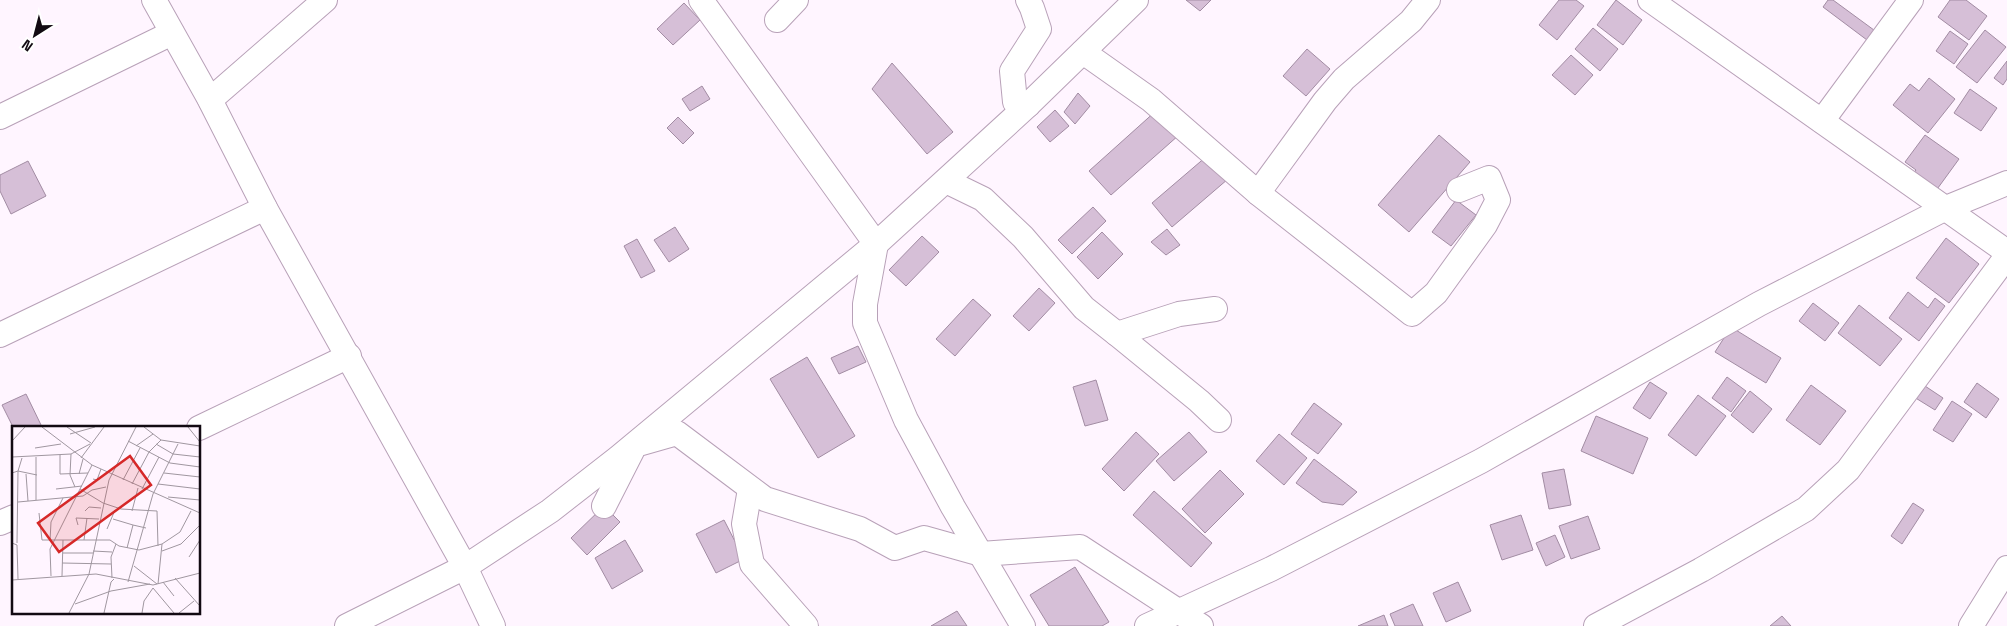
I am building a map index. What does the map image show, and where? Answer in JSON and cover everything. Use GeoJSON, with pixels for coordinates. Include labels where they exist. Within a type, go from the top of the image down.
{"type":"FeatureCollection","features":[{"type":"Feature","properties":{"kind":"street"},"geometry":{"type":"LineString","coordinates":[[154,0],[210,100],[265,208],[465,567],[493,626]]}},
{"type":"Feature","properties":{"kind":"street"},"geometry":{"type":"LineString","coordinates":[[210,100],[325,0]]}},
{"type":"Feature","properties":{"kind":"street"},"geometry":{"type":"LineString","coordinates":[[702,0],[876,244],[865,304],[865,323],[906,420],[953,508],[1023,626]]}},
{"type":"Feature","properties":{"kind":"street"},"geometry":{"type":"LineString","coordinates":[[777,20],[796,0]]}},
{"type":"Feature","properties":{"kind":"street"},"geometry":{"type":"LineString","coordinates":[[1028,0],[1040,30],[1012,71],[1015,102],[1028,105]]}},
{"type":"Feature","properties":{"kind":"street"},"geometry":{"type":"LineString","coordinates":[[347,626],[465,567],[550,511],[635,445],[876,244],[1028,105],[1136,0]]}},
{"type":"Feature","properties":{"kind":"street"},"geometry":{"type":"LineString","coordinates":[[1258,193],[1325,101],[1344,79],[1411,21],[1428,0]]}},
{"type":"Feature","properties":{"kind":"street"},"geometry":{"type":"LineString","coordinates":[[1596,626],[1701,570],[1806,509],[1848,470],[2007,254],[1946,208],[1650,0]]}},
{"type":"Feature","properties":{"kind":"street"},"geometry":{"type":"LineString","coordinates":[[1822,121],[1911,0]]}},
{"type":"Feature","properties":{"kind":"street"},"geometry":{"type":"LineString","coordinates":[[0,117],[172,33]]}},
{"type":"Feature","properties":{"kind":"street"},"geometry":{"type":"LineString","coordinates":[[1083,52],[1151,100],[1258,193],[1412,314],[1436,293],[1485,225],[1498,200],[1489,178],[1459,190]]}},
{"type":"Feature","properties":{"kind":"street"},"geometry":{"type":"LineString","coordinates":[[946,181],[983,199],[1023,237],[1084,308],[1199,400],[1219,420]]}},
{"type":"Feature","properties":{"kind":"street"},"geometry":{"type":"LineString","coordinates":[[1147,626],[1271,569],[1481,462],[1759,304],[1946,208],[2007,183]]}},
{"type":"Feature","properties":{"kind":"street"},"geometry":{"type":"LineString","coordinates":[[0,335],[265,208]]}},
{"type":"Feature","properties":{"kind":"street"},"geometry":{"type":"LineString","coordinates":[[1117,334],[1179,314],[1215,310]]}},
{"type":"Feature","properties":{"kind":"street"},"geometry":{"type":"LineString","coordinates":[[200,428],[349,356]]}},
{"type":"Feature","properties":{"kind":"street"},"geometry":{"type":"LineString","coordinates":[[604,506],[635,445],[677,433],[765,499],[860,528],[895,548],[924,538],[981,554],[1080,547],[1201,626]]}},
{"type":"Feature","properties":{"kind":"street"},"geometry":{"type":"LineString","coordinates":[[750,489],[744,524],[752,564],[806,626]]}},
{"type":"Feature","properties":{"kind":"street"},"geometry":{"type":"LineString","coordinates":[[0,523],[12,518]]}},
{"type":"Feature","properties":{"kind":"street"},"geometry":{"type":"LineString","coordinates":[[1971,626],[2007,568]]}},
{"type":"Feature","properties":{"kind":"building"},"geometry":{"type":"Polygon","coordinates":[[[1186,0],[1211,0],[1200,11],[1186,0]]]}},
{"type":"Feature","properties":{"kind":"building"},"geometry":{"type":"Polygon","coordinates":[[[1559,0],[1576,0],[1584,6],[1557,40],[1539,25],[1559,0]]]}},
{"type":"Feature","properties":{"kind":"building"},"geometry":{"type":"Polygon","coordinates":[[[1616,0],[1642,20],[1623,45],[1597,25],[1616,0]]]}},
{"type":"Feature","properties":{"kind":"building"},"geometry":{"type":"Polygon","coordinates":[[[1828,0],[1833,0],[1878,33],[1871,43],[1823,7],[1828,0]]]}},
{"type":"Feature","properties":{"kind":"building"},"geometry":{"type":"Polygon","coordinates":[[[1950,0],[1966,0],[1987,16],[1969,40],[1938,17],[1950,0]]]}},
{"type":"Feature","properties":{"kind":"building"},"geometry":{"type":"Polygon","coordinates":[[[684,3],[700,20],[673,45],[657,29],[684,3]]]}},
{"type":"Feature","properties":{"kind":"building"},"geometry":{"type":"Polygon","coordinates":[[[1593,28],[1618,49],[1600,71],[1575,49],[1593,28]]]}},
{"type":"Feature","properties":{"kind":"building"},"geometry":{"type":"Polygon","coordinates":[[[1985,30],[2006,47],[1977,83],[1956,67],[1985,30]]]}},
{"type":"Feature","properties":{"kind":"building"},"geometry":{"type":"Polygon","coordinates":[[[1950,31],[1968,44],[1954,64],[1936,51],[1950,31]]]}},
{"type":"Feature","properties":{"kind":"building"},"geometry":{"type":"Polygon","coordinates":[[[1307,49],[1330,69],[1306,96],[1283,76],[1307,49]]]}},
{"type":"Feature","properties":{"kind":"building"},"geometry":{"type":"Polygon","coordinates":[[[1571,55],[1593,75],[1575,95],[1552,75],[1571,55]]]}},
{"type":"Feature","properties":{"kind":"building"},"geometry":{"type":"Polygon","coordinates":[[[2007,61],[2007,79],[2003,85],[1994,78],[2007,61]]]}},
{"type":"Feature","properties":{"kind":"building"},"geometry":{"type":"Polygon","coordinates":[[[892,63],[953,132],[927,154],[872,89],[892,63]]]}},
{"type":"Feature","properties":{"kind":"building"},"geometry":{"type":"Polygon","coordinates":[[[1929,78],[1955,99],[1928,133],[1893,105],[1910,84],[1919,91],[1929,78]]]}},
{"type":"Feature","properties":{"kind":"building"},"geometry":{"type":"Polygon","coordinates":[[[702,86],[710,99],[690,111],[682,99],[702,86]]]}},
{"type":"Feature","properties":{"kind":"building"},"geometry":{"type":"Polygon","coordinates":[[[1970,89],[1997,108],[1981,131],[1954,113],[1970,89]]]}},
{"type":"Feature","properties":{"kind":"building"},"geometry":{"type":"Polygon","coordinates":[[[1078,93],[1090,106],[1075,124],[1064,112],[1078,93]]]}},
{"type":"Feature","properties":{"kind":"building"},"geometry":{"type":"Polygon","coordinates":[[[1055,110],[1069,126],[1050,142],[1037,127],[1055,110]]]}},
{"type":"Feature","properties":{"kind":"building"},"geometry":{"type":"Polygon","coordinates":[[[1157,110],[1179,135],[1111,195],[1089,171],[1157,110]]]}},
{"type":"Feature","properties":{"kind":"building"},"geometry":{"type":"Polygon","coordinates":[[[678,117],[694,133],[683,144],[667,128],[678,117]]]}},
{"type":"Feature","properties":{"kind":"building"},"geometry":{"type":"Polygon","coordinates":[[[1439,135],[1470,162],[1409,232],[1378,205],[1439,135]]]}},
{"type":"Feature","properties":{"kind":"building"},"geometry":{"type":"Polygon","coordinates":[[[1925,135],[1959,159],[1935,192],[1912,175],[1916,170],[1905,162],[1925,135]]]}},
{"type":"Feature","properties":{"kind":"building"},"geometry":{"type":"Polygon","coordinates":[[[1207,156],[1228,179],[1172,227],[1152,203],[1207,156]]]}},
{"type":"Feature","properties":{"kind":"building"},"geometry":{"type":"Polygon","coordinates":[[[28,161],[46,196],[11,214],[0,191],[0,175],[28,161]]]}},
{"type":"Feature","properties":{"kind":"building"},"geometry":{"type":"Polygon","coordinates":[[[1456,200],[1476,215],[1451,246],[1432,232],[1456,200]]]}},
{"type":"Feature","properties":{"kind":"building"},"geometry":{"type":"Polygon","coordinates":[[[1093,207],[1106,221],[1072,254],[1058,240],[1093,207]]]}},
{"type":"Feature","properties":{"kind":"building"},"geometry":{"type":"Polygon","coordinates":[[[675,227],[689,249],[669,262],[654,240],[675,227]]]}},
{"type":"Feature","properties":{"kind":"building"},"geometry":{"type":"Polygon","coordinates":[[[1167,229],[1180,245],[1166,255],[1151,242],[1167,229]]]}},
{"type":"Feature","properties":{"kind":"building"},"geometry":{"type":"Polygon","coordinates":[[[1102,232],[1123,254],[1098,279],[1077,257],[1102,232]]]}},
{"type":"Feature","properties":{"kind":"building"},"geometry":{"type":"Polygon","coordinates":[[[922,236],[939,252],[906,286],[889,270],[922,236]]]}},
{"type":"Feature","properties":{"kind":"building"},"geometry":{"type":"Polygon","coordinates":[[[1946,238],[1979,264],[1949,303],[1916,278],[1946,238]]]}},
{"type":"Feature","properties":{"kind":"building"},"geometry":{"type":"Polygon","coordinates":[[[637,239],[655,271],[641,278],[624,246],[637,239]]]}},
{"type":"Feature","properties":{"kind":"building"},"geometry":{"type":"Polygon","coordinates":[[[1039,288],[1055,303],[1029,331],[1013,316],[1039,288]]]}},
{"type":"Feature","properties":{"kind":"building"},"geometry":{"type":"Polygon","coordinates":[[[1908,292],[1928,308],[1935,298],[1945,306],[1919,341],[1889,318],[1908,292]]]}},
{"type":"Feature","properties":{"kind":"building"},"geometry":{"type":"Polygon","coordinates":[[[973,299],[991,315],[955,356],[936,339],[973,299]]]}},
{"type":"Feature","properties":{"kind":"building"},"geometry":{"type":"Polygon","coordinates":[[[1813,303],[1839,323],[1825,341],[1799,321],[1813,303]]]}},
{"type":"Feature","properties":{"kind":"building"},"geometry":{"type":"Polygon","coordinates":[[[1859,305],[1902,339],[1880,366],[1838,333],[1859,305]]]}},
{"type":"Feature","properties":{"kind":"building"},"geometry":{"type":"Polygon","coordinates":[[[1731,327],[1781,358],[1766,383],[1715,352],[1731,327]]]}},
{"type":"Feature","properties":{"kind":"building"},"geometry":{"type":"Polygon","coordinates":[[[858,346],[866,362],[839,374],[831,358],[858,346]]]}},
{"type":"Feature","properties":{"kind":"building"},"geometry":{"type":"Polygon","coordinates":[[[807,357],[855,436],[818,458],[770,379],[807,357]]]}},
{"type":"Feature","properties":{"kind":"building"},"geometry":{"type":"Polygon","coordinates":[[[1727,377],[1746,391],[1731,412],[1712,398],[1727,377]]]}},
{"type":"Feature","properties":{"kind":"building"},"geometry":{"type":"Polygon","coordinates":[[[1096,380],[1108,420],[1085,426],[1073,387],[1096,380]]]}},
{"type":"Feature","properties":{"kind":"building"},"geometry":{"type":"Polygon","coordinates":[[[1650,382],[1667,393],[1650,419],[1633,408],[1650,382]]]}},
{"type":"Feature","properties":{"kind":"building"},"geometry":{"type":"Polygon","coordinates":[[[1977,383],[1999,399],[1986,418],[1964,402],[1977,383]]]}},
{"type":"Feature","properties":{"kind":"building"},"geometry":{"type":"Polygon","coordinates":[[[1922,384],[1943,398],[1935,410],[1914,397],[1922,384]]]}},
{"type":"Feature","properties":{"kind":"building"},"geometry":{"type":"Polygon","coordinates":[[[1811,385],[1846,411],[1820,445],[1786,420],[1811,385]]]}},
{"type":"Feature","properties":{"kind":"building"},"geometry":{"type":"Polygon","coordinates":[[[1750,391],[1772,409],[1753,433],[1731,415],[1750,391]]]}},
{"type":"Feature","properties":{"kind":"building"},"geometry":{"type":"Polygon","coordinates":[[[26,394],[42,426],[12,426],[2,405],[26,394]]]}},
{"type":"Feature","properties":{"kind":"building"},"geometry":{"type":"Polygon","coordinates":[[[1698,395],[1726,416],[1696,456],[1668,435],[1698,395]]]}},
{"type":"Feature","properties":{"kind":"building"},"geometry":{"type":"Polygon","coordinates":[[[1952,401],[1972,414],[1953,442],[1933,430],[1952,401]]]}},
{"type":"Feature","properties":{"kind":"building"},"geometry":{"type":"Polygon","coordinates":[[[1314,403],[1342,424],[1318,454],[1291,434],[1314,403]]]}},
{"type":"Feature","properties":{"kind":"building"},"geometry":{"type":"Polygon","coordinates":[[[1596,416],[1648,438],[1633,474],[1581,451],[1596,416]]]}},
{"type":"Feature","properties":{"kind":"building"},"geometry":{"type":"Polygon","coordinates":[[[1136,432],[1159,454],[1124,491],[1102,469],[1136,432]]]}},
{"type":"Feature","properties":{"kind":"building"},"geometry":{"type":"Polygon","coordinates":[[[1189,432],[1207,452],[1174,481],[1156,461],[1189,432]]]}},
{"type":"Feature","properties":{"kind":"building"},"geometry":{"type":"Polygon","coordinates":[[[1279,434],[1307,458],[1284,485],[1256,461],[1279,434]]]}},
{"type":"Feature","properties":{"kind":"building"},"geometry":{"type":"Polygon","coordinates":[[[1314,459],[1357,492],[1343,505],[1322,502],[1296,483],[1314,459]]]}},
{"type":"Feature","properties":{"kind":"building"},"geometry":{"type":"Polygon","coordinates":[[[1564,469],[1571,505],[1549,509],[1542,473],[1564,469]]]}},
{"type":"Feature","properties":{"kind":"building"},"geometry":{"type":"Polygon","coordinates":[[[1220,470],[1244,494],[1205,533],[1182,509],[1220,470]]]}},
{"type":"Feature","properties":{"kind":"building"},"geometry":{"type":"Polygon","coordinates":[[[1154,491],[1212,543],[1191,567],[1133,515],[1154,491]]]}},
{"type":"Feature","properties":{"kind":"building"},"geometry":{"type":"Polygon","coordinates":[[[1913,503],[1924,510],[1902,544],[1891,536],[1913,503]]]}},
{"type":"Feature","properties":{"kind":"building"},"geometry":{"type":"Polygon","coordinates":[[[604,506],[620,522],[587,555],[571,538],[604,506]]]}},
{"type":"Feature","properties":{"kind":"building"},"geometry":{"type":"Polygon","coordinates":[[[1521,515],[1533,550],[1502,560],[1490,525],[1521,515]]]}},
{"type":"Feature","properties":{"kind":"building"},"geometry":{"type":"Polygon","coordinates":[[[1588,516],[1600,549],[1571,559],[1559,526],[1588,516]]]}},
{"type":"Feature","properties":{"kind":"building"},"geometry":{"type":"Polygon","coordinates":[[[724,520],[744,559],[716,573],[696,534],[724,520]]]}},
{"type":"Feature","properties":{"kind":"building"},"geometry":{"type":"Polygon","coordinates":[[[1555,535],[1565,557],[1546,566],[1536,543],[1555,535]]]}},
{"type":"Feature","properties":{"kind":"building"},"geometry":{"type":"Polygon","coordinates":[[[625,540],[643,571],[612,589],[595,558],[625,540]]]}},
{"type":"Feature","properties":{"kind":"building"},"geometry":{"type":"Polygon","coordinates":[[[1075,567],[1109,622],[1102,626],[1049,626],[1030,595],[1075,567]]]}},
{"type":"Feature","properties":{"kind":"building"},"geometry":{"type":"Polygon","coordinates":[[[1458,582],[1471,611],[1446,622],[1433,593],[1458,582]]]}},
{"type":"Feature","properties":{"kind":"building"},"geometry":{"type":"Polygon","coordinates":[[[1413,604],[1423,626],[1395,626],[1390,614],[1413,604]]]}},
{"type":"Feature","properties":{"kind":"building"},"geometry":{"type":"Polygon","coordinates":[[[957,611],[967,626],[931,626],[957,611]]]}},
{"type":"Feature","properties":{"kind":"building"},"geometry":{"type":"Polygon","coordinates":[[[1384,615],[1388,626],[1358,626],[1384,615]]]}},
{"type":"Feature","properties":{"kind":"building"},"geometry":{"type":"Polygon","coordinates":[[[1782,616],[1791,626],[1770,626],[1782,616]]]}}]}
